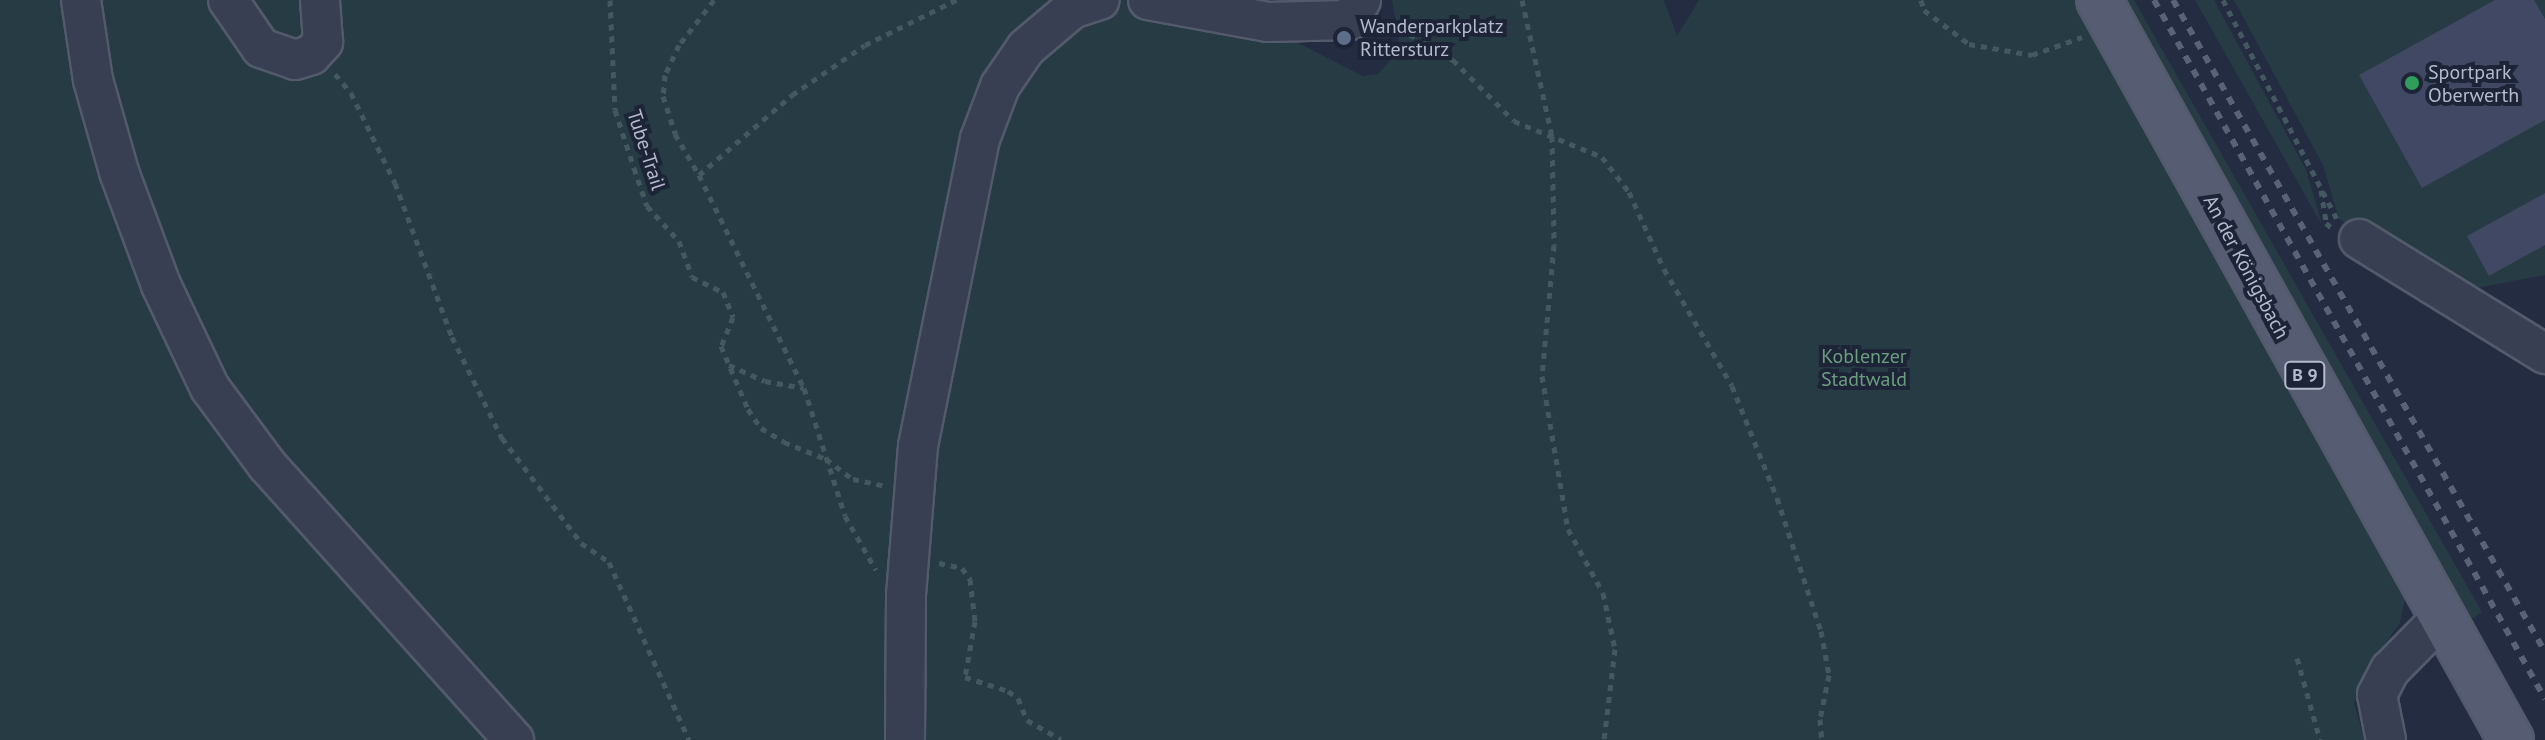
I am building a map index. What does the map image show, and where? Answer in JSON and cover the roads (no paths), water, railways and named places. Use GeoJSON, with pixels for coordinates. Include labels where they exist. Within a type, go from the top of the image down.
{"type":"FeatureCollection","features":[{"type":"Feature","properties":{"kind":"main road","name":"An der Königsbach"},"geometry":{"type":"LineString","coordinates":[[2105,11],[2511,740]]}},
{"type":"Feature","properties":{"kind":"street"},"geometry":{"type":"LineString","coordinates":[[81,0],[93,80],[119,172],[161,285],[210,388],[267,465],[514,740]]}},
{"type":"Feature","properties":{"kind":"street"},"geometry":{"type":"LineString","coordinates":[[228,0],[248,35],[272,56],[295,60],[316,52],[324,36],[320,0]]}},
{"type":"Feature","properties":{"kind":"street"},"geometry":{"type":"LineString","coordinates":[[905,740],[906,577],[912,496],[933,354],[987,114],[1012,67],[1041,32],[1072,9],[1100,0]]}},
{"type":"Feature","properties":{"kind":"street"},"geometry":{"type":"LineString","coordinates":[[1148,0],[1268,22],[1350,20],[1361,0]]}},
{"type":"Feature","properties":{"kind":"street"},"geometry":{"type":"LineString","coordinates":[[2359,239],[2545,354]]}},
{"type":"Feature","properties":{"kind":"street"},"geometry":{"type":"LineString","coordinates":[[2386,740],[2377,695],[2390,670],[2442,617]]}},
{"type":"Feature","properties":{"kind":"railway"},"geometry":{"type":"LineString","coordinates":[[2154,0],[2545,699]]}},
{"type":"Feature","properties":{"kind":"railway"},"geometry":{"type":"LineString","coordinates":[[2173,0],[2545,652]]}},
{"type":"Feature","properties":{"kind":"place","name":"Wanderparkplatz Rittersturz"},"geometry":{"type":"Point","coordinates":[1344,38]}},
{"type":"Feature","properties":{"kind":"place","name":"Sportpark Oberwerth"},"geometry":{"type":"Point","coordinates":[2412,83]}},
{"type":"Feature","properties":{"kind":"park label","name":"Koblenzer Stadtwald"},"geometry":{"type":"Point","coordinates":[1864,368]}}]}
